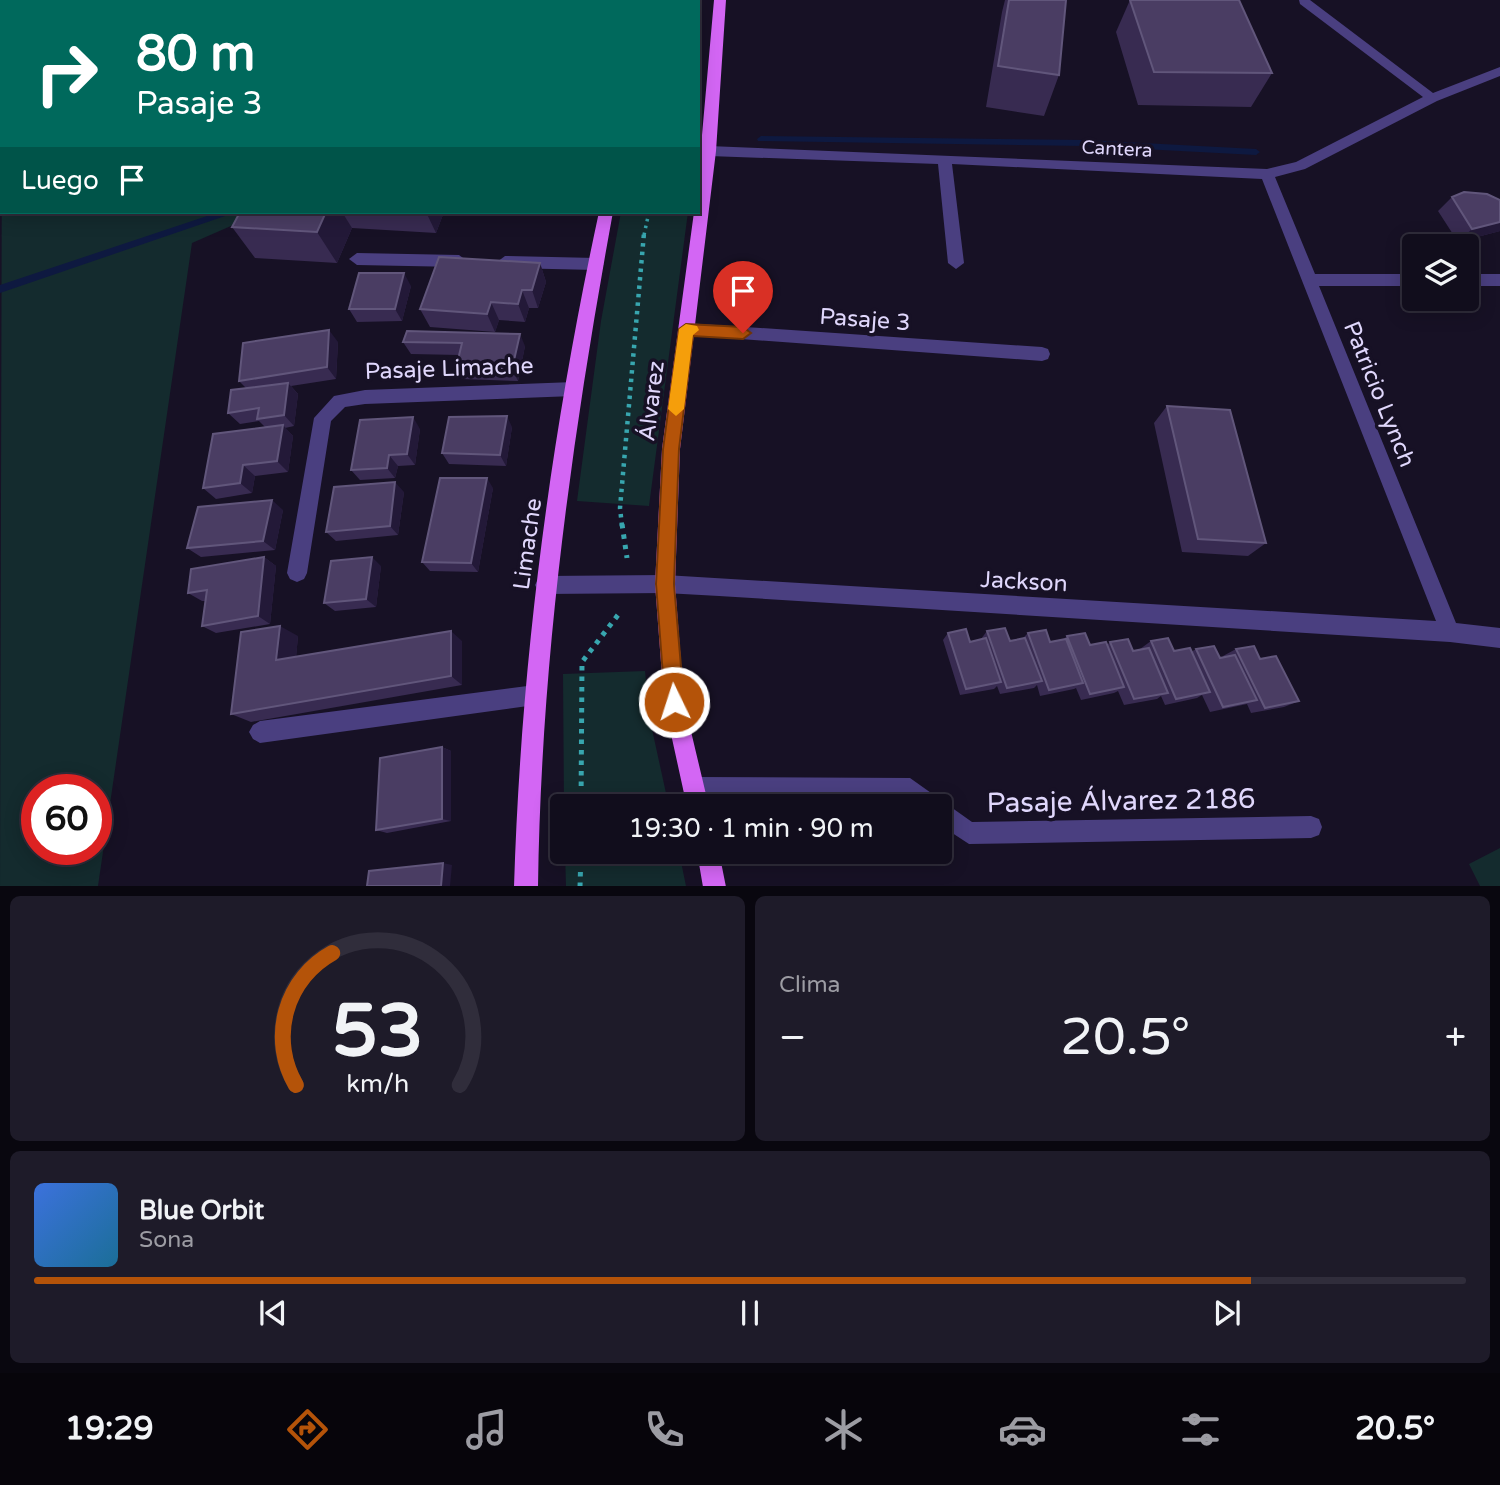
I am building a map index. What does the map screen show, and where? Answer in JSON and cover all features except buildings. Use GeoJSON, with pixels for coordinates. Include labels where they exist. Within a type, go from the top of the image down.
{"type":"FeatureCollection","features":[{"type":"Feature","properties":{"kind":"main road","name":"Álvarez"},"geometry":{"type":"LineString","coordinates":[[695,794],[674,702],[665,584],[671,449],[709,151],[720,0]]}},
{"type":"Feature","properties":{"kind":"main road","name":"Limache"},"geometry":{"type":"LineString","coordinates":[[526,886],[535,695],[545,585],[574,389],[606,214]]}},
{"type":"Feature","properties":{"kind":"main road"},"geometry":{"type":"LineString","coordinates":[[710,864],[715,886]]}},
{"type":"Feature","properties":{"kind":"street"},"geometry":{"type":"LineString","coordinates":[[1304,1],[1432,97]]}},
{"type":"Feature","properties":{"kind":"street","name":"Cantera"},"geometry":{"type":"LineString","coordinates":[[709,151],[1267,174],[1300,166],[1432,97],[1500,71]]}},
{"type":"Feature","properties":{"kind":"street"},"geometry":{"type":"LineString","coordinates":[[944,159],[956,263]]}},
{"type":"Feature","properties":{"kind":"street","name":"Patricio Lynch"},"geometry":{"type":"LineString","coordinates":[[1267,174],[1450,632]]}},
{"type":"Feature","properties":{"kind":"street"},"geometry":{"type":"LineString","coordinates":[[357,259],[596,264]]}},
{"type":"Feature","properties":{"kind":"street"},"geometry":{"type":"LineString","coordinates":[[1311,281],[1402,280]]}},
{"type":"Feature","properties":{"kind":"street"},"geometry":{"type":"LineString","coordinates":[[1479,280],[1500,280]]}},
{"type":"Feature","properties":{"kind":"street","name":"Pasaje 3"},"geometry":{"type":"LineString","coordinates":[[686,329],[1042,354]]}},
{"type":"Feature","properties":{"kind":"street","name":"Pasaje Limache"},"geometry":{"type":"LineString","coordinates":[[297,573],[323,418],[340,401],[365,397],[574,389]]}},
{"type":"Feature","properties":{"kind":"street","name":"Jackson"},"geometry":{"type":"LineString","coordinates":[[545,585],[665,584],[1450,632],[1500,638]]}},
{"type":"Feature","properties":{"kind":"street"},"geometry":{"type":"LineString","coordinates":[[260,732],[535,695]]}},
{"type":"Feature","properties":{"kind":"street"},"geometry":{"type":"LineString","coordinates":[[708,794],[724,790],[910,789],[917,794]]}},
{"type":"Feature","properties":{"kind":"street","name":"Pasaje Álvarez 2186"},"geometry":{"type":"LineString","coordinates":[[952,820],[970,833],[1311,827]]}},
{"type":"Feature","properties":{"kind":"path"},"geometry":{"type":"LineString","coordinates":[[581,794],[582,662],[624,607],[628,564],[620,508],[644,235],[649,214]]}},
{"type":"Feature","properties":{"kind":"path"},"geometry":{"type":"LineString","coordinates":[[580,864],[580,886]]}},
{"type":"Feature","properties":{"kind":"green space"},"geometry":{"type":"Polygon","coordinates":[[[2,214],[258,214],[192,243],[112,790],[112,774],[21,774],[21,865],[101,865],[98,886],[0,886],[2,214]]]}},
{"type":"Feature","properties":{"kind":"green space"},"geometry":{"type":"Polygon","coordinates":[[[621,214],[688,214],[649,506],[577,501],[601,321],[621,214]]]}},
{"type":"Feature","properties":{"kind":"green space"},"geometry":{"type":"Polygon","coordinates":[[[645,671],[650,720],[666,794],[564,794],[563,674],[645,671]]]}},
{"type":"Feature","properties":{"kind":"green space"},"geometry":{"type":"Polygon","coordinates":[[[1500,848],[1500,886],[1480,886],[1469,864],[1500,848]]]}},
{"type":"Feature","properties":{"kind":"green space"},"geometry":{"type":"Polygon","coordinates":[[[565,864],[681,864],[686,886],[566,886],[565,864]]]}},
{"type":"Feature","properties":{"kind":"waterway"},"geometry":{"type":"LineString","coordinates":[[761,139],[1086,143],[1256,152]]}},
{"type":"Feature","properties":{"kind":"waterway"},"geometry":{"type":"LineString","coordinates":[[0,289],[222,214]]}},
{"type":"Feature","properties":{"kind":"slow traffic"},"geometry":{"type":"LineString","coordinates":[[676,409],[686,329],[692,330]]}},
{"type":"Feature","properties":{"kind":"route"},"geometry":{"type":"LineString","coordinates":[[674,702],[665,584],[671,449],[686,329],[743,333]]}}]}
